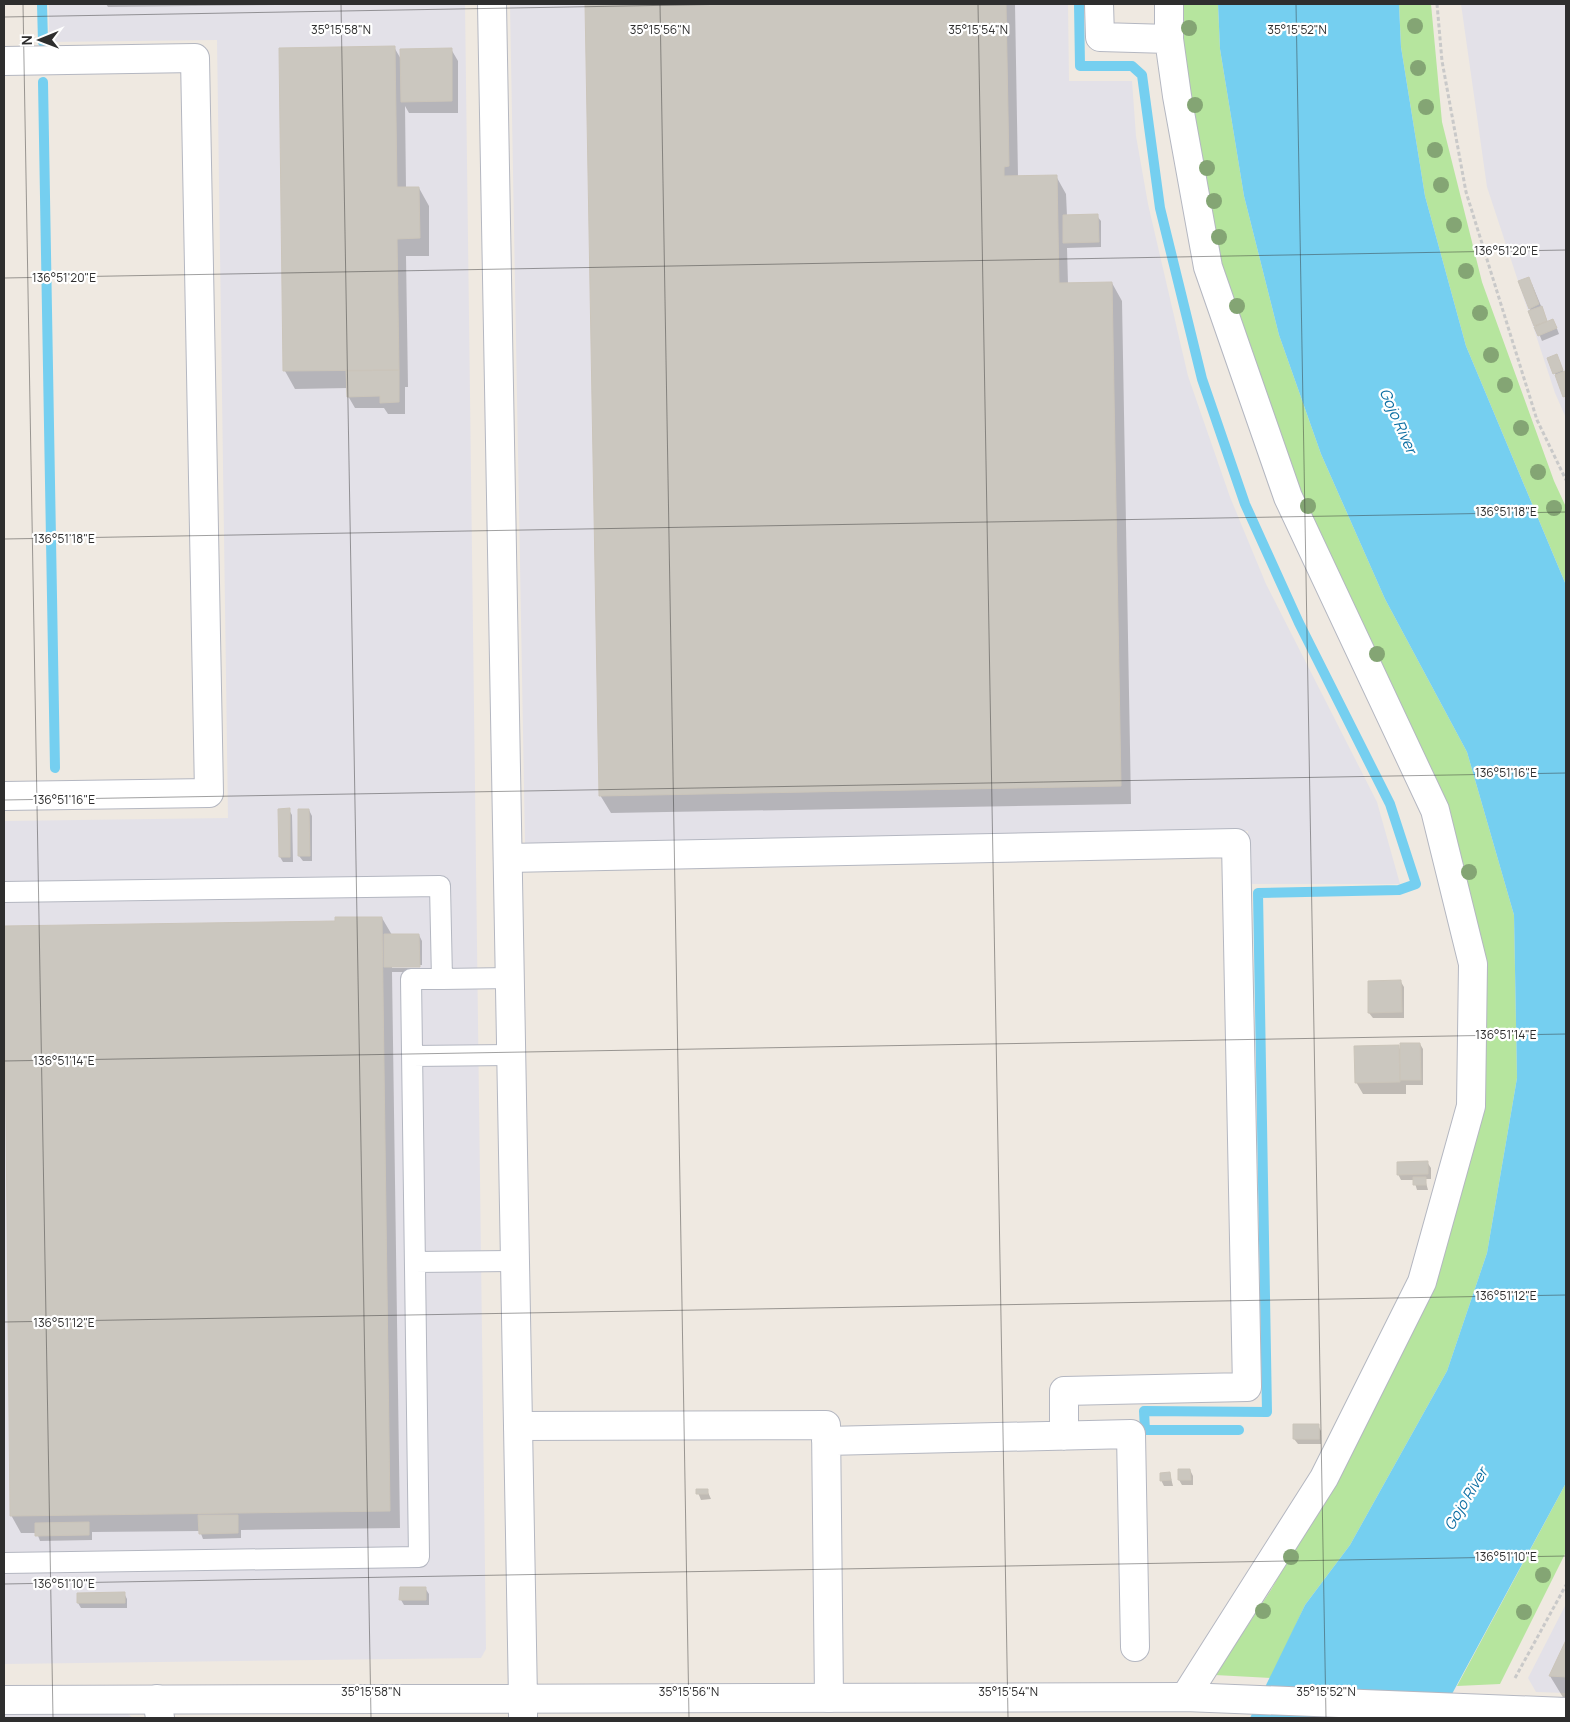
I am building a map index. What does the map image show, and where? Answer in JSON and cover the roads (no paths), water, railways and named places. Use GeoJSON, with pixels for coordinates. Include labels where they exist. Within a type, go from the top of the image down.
{"type":"FeatureCollection","features":[{"type":"Feature","properties":{"kind":"street"},"geometry":{"type":"LineString","coordinates":[[492,4],[523,1708]]}},
{"type":"Feature","properties":{"kind":"street"},"geometry":{"type":"LineString","coordinates":[[1099,4],[1100,38],[1169,39]]}},
{"type":"Feature","properties":{"kind":"street"},"geometry":{"type":"LineString","coordinates":[[1169,4],[1169,39],[1177,96],[1208,267],[1288,497],[1435,810],[1473,964],[1471,1106],[1422,1282],[1324,1478],[1193,1698]]}},
{"type":"Feature","properties":{"kind":"street"},"geometry":{"type":"LineString","coordinates":[[4,61],[195,58],[209,794],[4,796]]}},
{"type":"Feature","properties":{"kind":"street"},"geometry":{"type":"LineString","coordinates":[[508,858],[1236,843],[1248,1387],[1064,1391],[1064,1436]]}},
{"type":"Feature","properties":{"kind":"street"},"geometry":{"type":"LineString","coordinates":[[518,1426],[826,1425],[829,1698]]}},
{"type":"Feature","properties":{"kind":"street"},"geometry":{"type":"LineString","coordinates":[[826,1441],[1131,1434],[1134,1648]]}},
{"type":"Feature","properties":{"kind":"street"},"geometry":{"type":"LineString","coordinates":[[4,1700],[158,1709],[523,1708],[829,1698],[1193,1698],[1553,1714]]}},
{"type":"Feature","properties":{"kind":"lane"},"geometry":{"type":"LineString","coordinates":[[4,892],[440,886],[442,979]]}},
{"type":"Feature","properties":{"kind":"lane"},"geometry":{"type":"LineString","coordinates":[[4,1563],[419,1558],[411,979],[510,978]]}},
{"type":"Feature","properties":{"kind":"lane"},"geometry":{"type":"LineString","coordinates":[[412,1056],[511,1055]]}},
{"type":"Feature","properties":{"kind":"lane"},"geometry":{"type":"LineString","coordinates":[[415,1262],[515,1261]]}},
{"type":"Feature","properties":{"kind":"water","name":"Gojo River"},"geometry":{"type":"Polygon","coordinates":[[[1218,4],[1399,4],[1401,47],[1425,196],[1466,346],[1566,585],[1566,1483],[1439,1718],[1250,1718],[1305,1605],[1350,1545],[1447,1371],[1487,1253],[1517,1078],[1514,915],[1467,752],[1385,599],[1321,454],[1279,335],[1244,196],[1220,49],[1218,4]]]}},
{"type":"Feature","properties":{"kind":"waterway"},"geometry":{"type":"LineString","coordinates":[[42,4],[43,42]]}},
{"type":"Feature","properties":{"kind":"waterway"},"geometry":{"type":"LineString","coordinates":[[1079,4],[1080,66],[1132,66],[1142,75],[1160,208],[1202,379],[1245,504],[1299,623],[1390,804],[1416,884],[1399,890],[1258,893],[1267,1412],[1144,1411],[1145,1430],[1239,1430]]}},
{"type":"Feature","properties":{"kind":"waterway"},"geometry":{"type":"LineString","coordinates":[[43,82],[55,768]]}}]}
